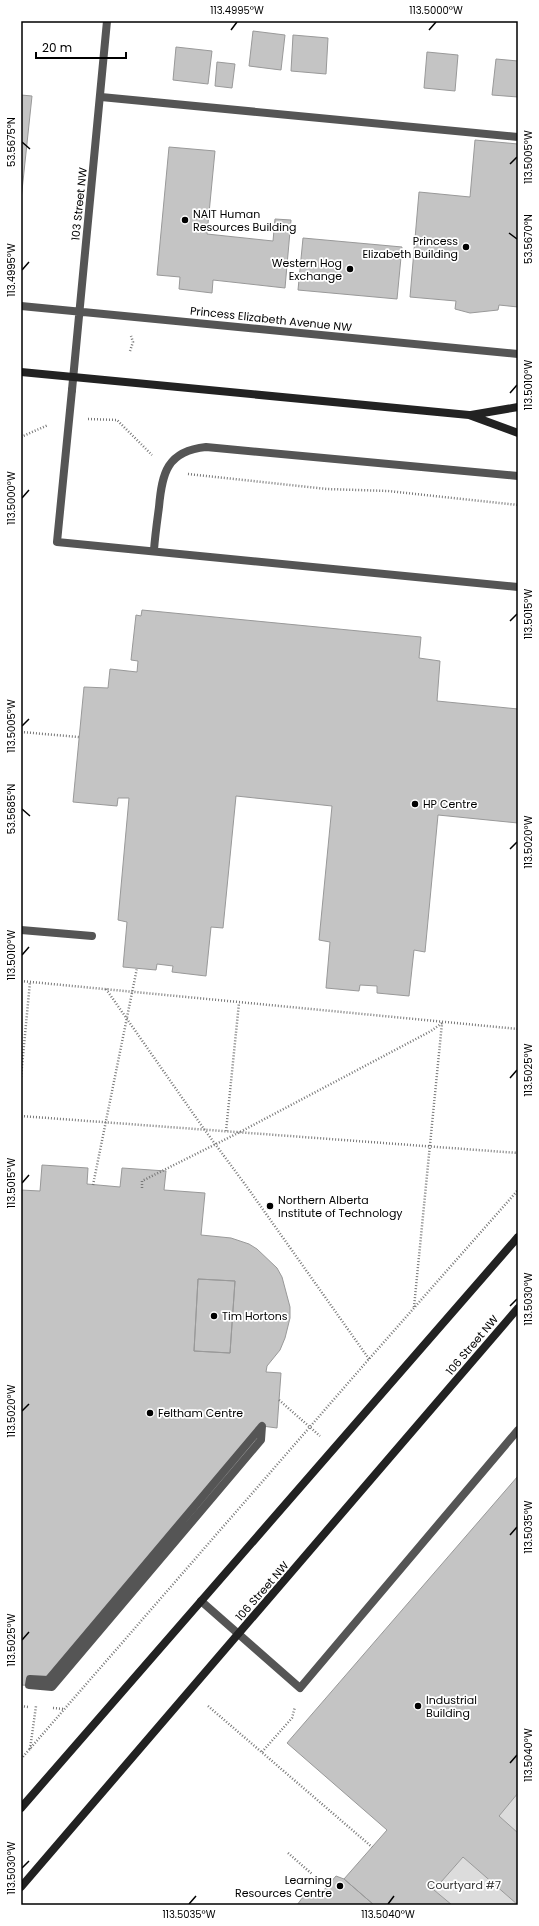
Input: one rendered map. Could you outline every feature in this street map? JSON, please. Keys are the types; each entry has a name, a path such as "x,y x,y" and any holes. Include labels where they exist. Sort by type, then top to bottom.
{"main road":[{"path":"21,372 469,415 518,432"},
{"path":"469,415 518,407"},
{"path":"21,1808 518,1237"},
{"name":"106 Street NW","path":"21,1888 518,1308"}],"street":[{"name":"103 Street NW","path":"107,21 57,542 154,550"},
{"path":"100,97 518,137"},
{"name":"Princess Elizabeth Avenue NW","path":"21,306 518,354"},
{"path":"518,476 206,448 192,449 183,453 167,466 161,482 154,550 518,587"},
{"path":"21,930 92,936"},
{"path":"262,1426 261,1440 52,1687 40,1686 30,1686 30,1678 48,1680 262,1426"},
{"path":"201,1601 300,1688 518,1430"}],"path":[{"path":"130,332 133,342 130,351"},
{"path":"21,437 41,427 69,418 117,420 151,454 167,466 186,474 328,489 388,491 518,505"},
{"path":"21,732 79,737"},
{"path":"93,1185 137,968"},
{"path":"21,981 442,1023 518,1029"},
{"path":"21,1077 30,982"},
{"path":"106,990 369,1359"},
{"path":"226,1131 239,1002"},
{"path":"142,1188 142,1181 240,1132 431,1031 442,1023"},
{"path":"413,1308 442,1023"},
{"path":"21,1116 518,1153"},
{"path":"21,1759 413,1308 518,1190"},
{"path":"279,1400 310,1426"},
{"path":"30,1749 35,1707 40,1686"},
{"path":"262,1752 292,1718 300,1688"},
{"path":"208,1706 372,1847"},
{"path":"288,1853 312,1874"}],"green space":[{"path":"518,1793 518,1833 499,1816"},
{"name":"Courtyard #7","path":"463,1857 518,1905 452,1905 434,1890"}],"building":[{"path":"253,31 285,35 281,70 249,66"},
{"path":"293,35 328,38 326,74 291,71"},
{"path":"176,47 212,51 208,84 173,80"},
{"path":"427,52 458,55 455,91 424,88"},
{"path":"496,59 518,61 518,97 492,95"},
{"path":"217,62 235,64 232,88 215,86"},
{"path":"21,95 32,96 21,200"},
{"name":"Princess Elizabeth Building","path":"475,140 518,144 518,307 499,305 498,310 470,313 455,309 456,301 410,297 419,192 470,197"},
{"name":"NAIT Human Resources Building","path":"169,147 215,151 207,234 273,241 275,219 291,220 285,288 213,280 212,293 179,289 180,277 157,275"},
{"name":"Western Hog Exchange","path":"303,238 402,247 397,299 298,290"},
{"name":"HP Centre","path":"142,610 421,637 419,658 440,661 437,701 518,709 518,823 438,815 425,952 414,950 409,996 377,993 377,986 360,985 359,991 326,988 330,942 319,940 332,806 236,796 223,928 211,927 206,976 172,972 173,966 157,964 156,970 123,967 127,922 118,920 129,798 118,798 117,806 73,802 84,687 108,688 110,669 137,672 138,661 131,660 136,615 141,616"},
{"name":"Feltham Centre","path":"42,1165 88,1168 87,1184 120,1187 122,1168 166,1171 164,1190 205,1193 201,1235 231,1238 249,1244 257,1249 277,1268 282,1277 290,1307 290,1318 280,1350 267,1366 266,1372 281,1373 277,1428 262,1426 261,1440 40,1686 21,1685 21,1190 40,1191"},
{"name":"Tim Hortons","path":"198,1279 235,1281 230,1353 194,1351"},
{"name":"Tim Hortons","path":"198,1279 235,1281 230,1353 194,1351"},
{"name":"Industrial Building","path":"518,1476 518,1793 499,1816 518,1833 518,1905 463,1857 434,1890 452,1905 374,1905 344,1879 387,1830 287,1743"},
{"name":"Learning Resources Centre","path":"336,1876 344,1879 374,1905 297,1905 303,1897 314,1894 317,1898"}],"place":[{"name":"NAIT Human Resources Building","path":"185,220"},
{"name":"Princess Elizabeth Building","path":"466,247"},
{"name":"Western Hog Exchange","path":"350,269"},
{"name":"HP Centre","path":"415,804"},
{"name":"Northern Alberta Institute of Technology","path":"270,1206"},
{"name":"Tim Hortons","path":"214,1316"},
{"name":"Feltham Centre","path":"150,1413"},
{"name":"Industrial Building","path":"418,1706"},
{"name":"Learning Resources Centre","path":"340,1886"}]}
